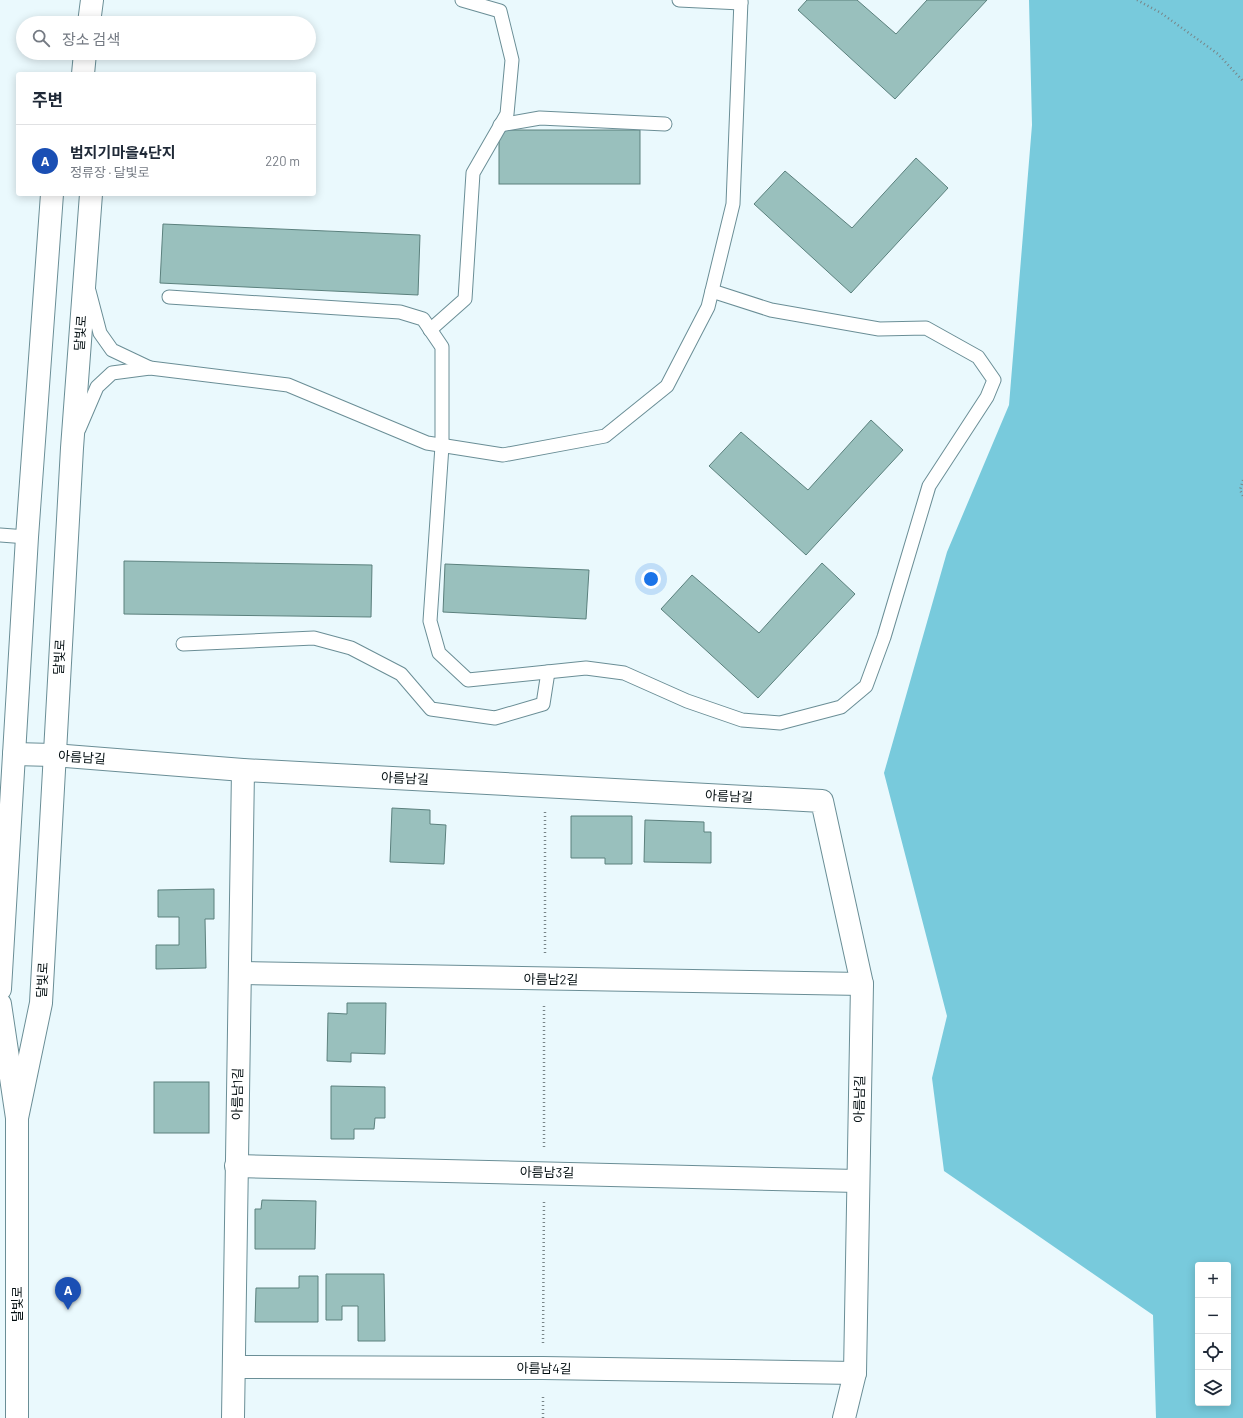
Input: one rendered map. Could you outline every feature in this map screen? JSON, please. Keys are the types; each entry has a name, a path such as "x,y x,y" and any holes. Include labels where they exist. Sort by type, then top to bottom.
{"street":[{"path":"90,16 92,0"},
{"path":"83,72 85,60"},
{"path":"0,989 26,537 52,196"},
{"name":"달빛로","path":"17,1118 41,1003 53,755 72,448 91,196"},
{"name":"아름남길","path":"14,754 53,755 243,770 822,801 862,984 857,1181 855,1373 844,1418"},
{"name":"아름남1길","path":"233,1418 243,770"},
{"name":"아름남2길","path":"240,973 862,984"},
{"name":"달빛로","path":"0,1004 17,1118 17,1418"},
{"name":"아름남3길","path":"236,1166 544,1172 857,1181"},
{"name":"아름남4길","path":"234,1367 543,1368 855,1373"}],"lane":[{"path":"430,330 465,298 473,173 506,114 512,60 500,11 462,0"},
{"path":"72,448 97,386 112,373 150,368 288,385 427,443 442,446 503,455 606,436 667,386 708,307 733,204 741,2 679,0"},
{"path":"500,125 540,118 665,124"},
{"path":"84,272 100,333 112,350 150,368"},
{"path":"169,297 400,312 423,319 442,347 442,446 430,621 439,653 468,680 586,668 624,674 687,701 742,720 780,722 841,707 866,686 884,637 929,486 986,397 994,380 978,357 926,328 879,329 771,310 712,291"},
{"path":"0,535 26,537"},
{"path":"182,644 314,638 350,648 401,674 431,709 494,718 543,704 548,672"}],"path":[{"path":"1138,0 1161,13 1218,54 1243,81"},
{"path":"1243,480 1240,490 1243,496"},
{"path":"543,1418 545,786"}],"shaded area":[{"path":"1029,0 1243,0 1243,1418 1156,1418 1153,1315 944,1171 932,1078 947,1016 884,773 947,552 1009,405 1032,125"}],"building":[{"path":"807,0 857,0 896,34 927,0 987,0 895,99 798,10"},
{"path":"499,130 640,130 640,184 499,184"},
{"path":"916,158 948,188 851,293 754,204 785,171 852,228"},
{"path":"163,224 420,235 418,295 160,283"},
{"path":"871,420 903,450 806,555 709,466 741,432 808,490"},
{"path":"124,561 372,565 371,617 124,614"},
{"path":"822,563 855,594 758,698 661,609 692,575 759,633"},
{"path":"445,564 589,570 586,619 443,612"},
{"path":"392,808 430,810 430,824 446,825 444,864 390,862"},
{"path":"571,816 632,816 632,864 605,864 605,858 571,858"},
{"path":"645,820 704,822 704,832 711,832 711,863 644,862"},
{"path":"214,889 214,919 205,919 206,968 156,969 156,945 179,945 179,917 158,917 158,890"},
{"path":"347,1003 386,1003 385,1054 351,1053 351,1062 327,1061 328,1013 347,1014"},
{"path":"154,1082 209,1082 209,1133 154,1133"},
{"path":"331,1086 385,1087 385,1118 375,1118 374,1129 354,1129 354,1139 331,1139"},
{"path":"262,1200 316,1201 315,1249 255,1249 255,1209 261,1209"},
{"path":"326,1274 384,1274 385,1341 358,1341 358,1306 342,1306 342,1320 326,1320"},
{"path":"299,1276 318,1276 318,1322 255,1322 256,1288 299,1288"}],"place":[{"name":"범지기마을4단지","path":"68,1310"}]}
